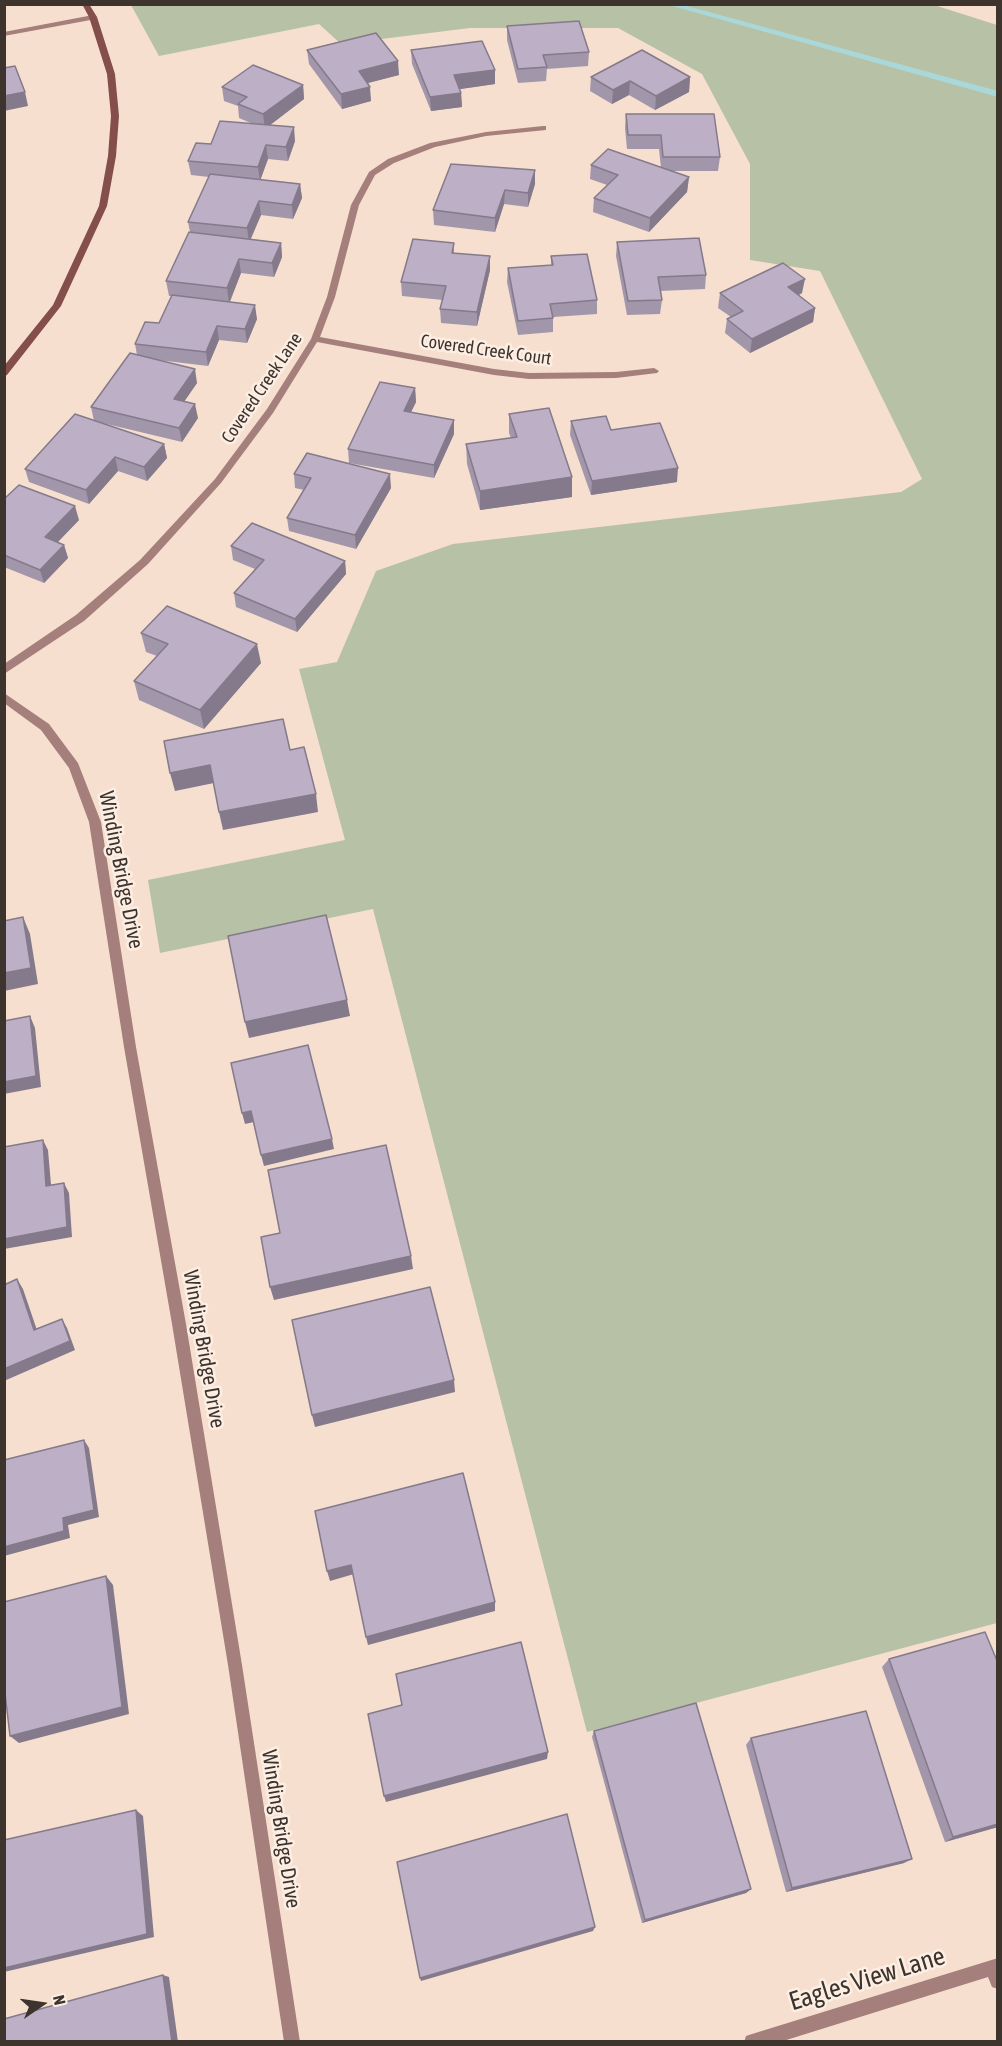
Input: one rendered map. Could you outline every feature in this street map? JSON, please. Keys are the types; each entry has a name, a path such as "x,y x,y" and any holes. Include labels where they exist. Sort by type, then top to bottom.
{"street":[{"path":"4,373 57,306 103,206 112,156 115,116 111,74 93,17 85,4"},
{"path":"4,34 93,17"},
{"name":"Covered Creek Lane","path":"4,669 80,618 144,562 218,481 270,411 315,339 331,297 355,206 372,174 391,161 433,145 486,134 543,128"},
{"name":"Covered Creek Court","path":"315,339 494,372 529,376 616,375 654,371"},
{"name":"Winding Bridge Drive","path":"4,697 45,727 74,766 95,822 130,1047 179,1324 235,1665 292,2042"},
{"name":"Eagles View Lane","path":"752,2042 996,1971"}],"green space":[{"path":"931,4 997,25 997,1623 587,1732 373,909 160,953 148,880 345,840 299,669 337,662 376,571 453,544 901,492 922,479 820,271 750,260 750,164 702,74 618,28 470,28 341,44 319,24 159,56 131,5"}],"building":[{"path":"579,21 589,52 543,55 547,67 518,69 507,26"},
{"path":"376,33 398,61 359,71 370,87 341,94 307,50"},
{"path":"482,41 495,70 454,75 461,93 430,97 411,50"},
{"path":"642,50 690,77 656,96 630,81 613,90 591,77"},
{"path":"253,65 303,85 263,114 238,104 247,97 222,87"},
{"path":"15,66 25,92 4,96 4,68"},
{"path":"626,114 714,114 720,157 663,157 661,135 628,135"},
{"path":"220,121 294,127 286,147 266,145 258,167 188,161 196,143 211,144"},
{"path":"608,149 689,177 650,218 594,198 618,175 591,165"},
{"path":"451,164 535,170 528,193 505,190 495,218 433,210"},
{"path":"210,174 300,184 292,205 259,201 247,228 188,222"},
{"path":"189,232 281,243 272,263 239,259 227,288 166,281"},
{"path":"699,238 706,275 658,277 662,300 628,301 617,242"},
{"path":"413,239 454,243 452,253 490,256 477,312 440,309 446,286 401,282"},
{"path":"587,254 597,300 550,304 553,318 518,321 508,268 553,265 551,256"},
{"path":"783,263 805,279 788,287 815,308 752,339 727,319 743,311 720,293"},
{"path":"172,295 255,305 245,329 217,326 206,352 135,344 145,322 159,323"},
{"path":"130,353 195,369 174,399 195,404 179,428 91,407"},
{"path":"380,382 415,388 404,411 454,420 434,465 348,449"},
{"path":"549,408 572,477 480,491 466,444 517,437 509,414"},
{"path":"75,414 164,444 144,467 115,457 86,490 25,469"},
{"path":"606,416 611,430 660,423 678,468 592,481 571,421"},
{"path":"307,453 390,474 355,535 287,518 311,478 294,474"},
{"path":"19,485 75,506 45,537 64,545 40,570 4,555 4,499"},
{"path":"252,523 345,561 295,619 234,593 264,560 231,546"},
{"path":"167,606 257,644 200,710 134,681 168,644 141,633"},
{"path":"283,719 290,750 304,747 316,794 219,812 210,765 170,773 164,741"},
{"path":"326,915 347,1000 245,1022 228,936"},
{"path":"23,917 31,968 4,973 4,921"},
{"path":"30,1016 36,1076 4,1082 4,1021"},
{"path":"308,1045 332,1139 261,1155 251,1111 242,1113 231,1063"},
{"path":"43,1140 46,1186 64,1183 67,1227 4,1239 4,1147"},
{"path":"386,1145 411,1256 270,1287 261,1237 280,1233 268,1170"},
{"path":"17,1279 34,1330 62,1319 70,1341 4,1369 4,1285"},
{"path":"430,1287 454,1380 312,1415 292,1320"},
{"path":"84,1440 94,1510 63,1518 64,1531 4,1547 4,1460"},
{"path":"463,1473 495,1602 366,1637 351,1565 327,1571 315,1511"},
{"path":"106,1576 122,1707 10,1736 4,1685 4,1602"},
{"path":"985,1632 998,1663 998,1824 953,1837 889,1659"},
{"path":"521,1642 548,1752 384,1796 368,1714 402,1705 396,1674"},
{"path":"696,1703 751,1889 645,1920 594,1731"},
{"path":"866,1711 912,1859 792,1888 751,1738"},
{"path":"136,1810 147,1934 4,1968 4,1840"},
{"path":"567,1814 595,1927 420,1978 397,1862"},
{"path":"163,1975 172,2042 4,2042 4,2019"}],"waterway":[{"path":"669,4 998,94"}]}
